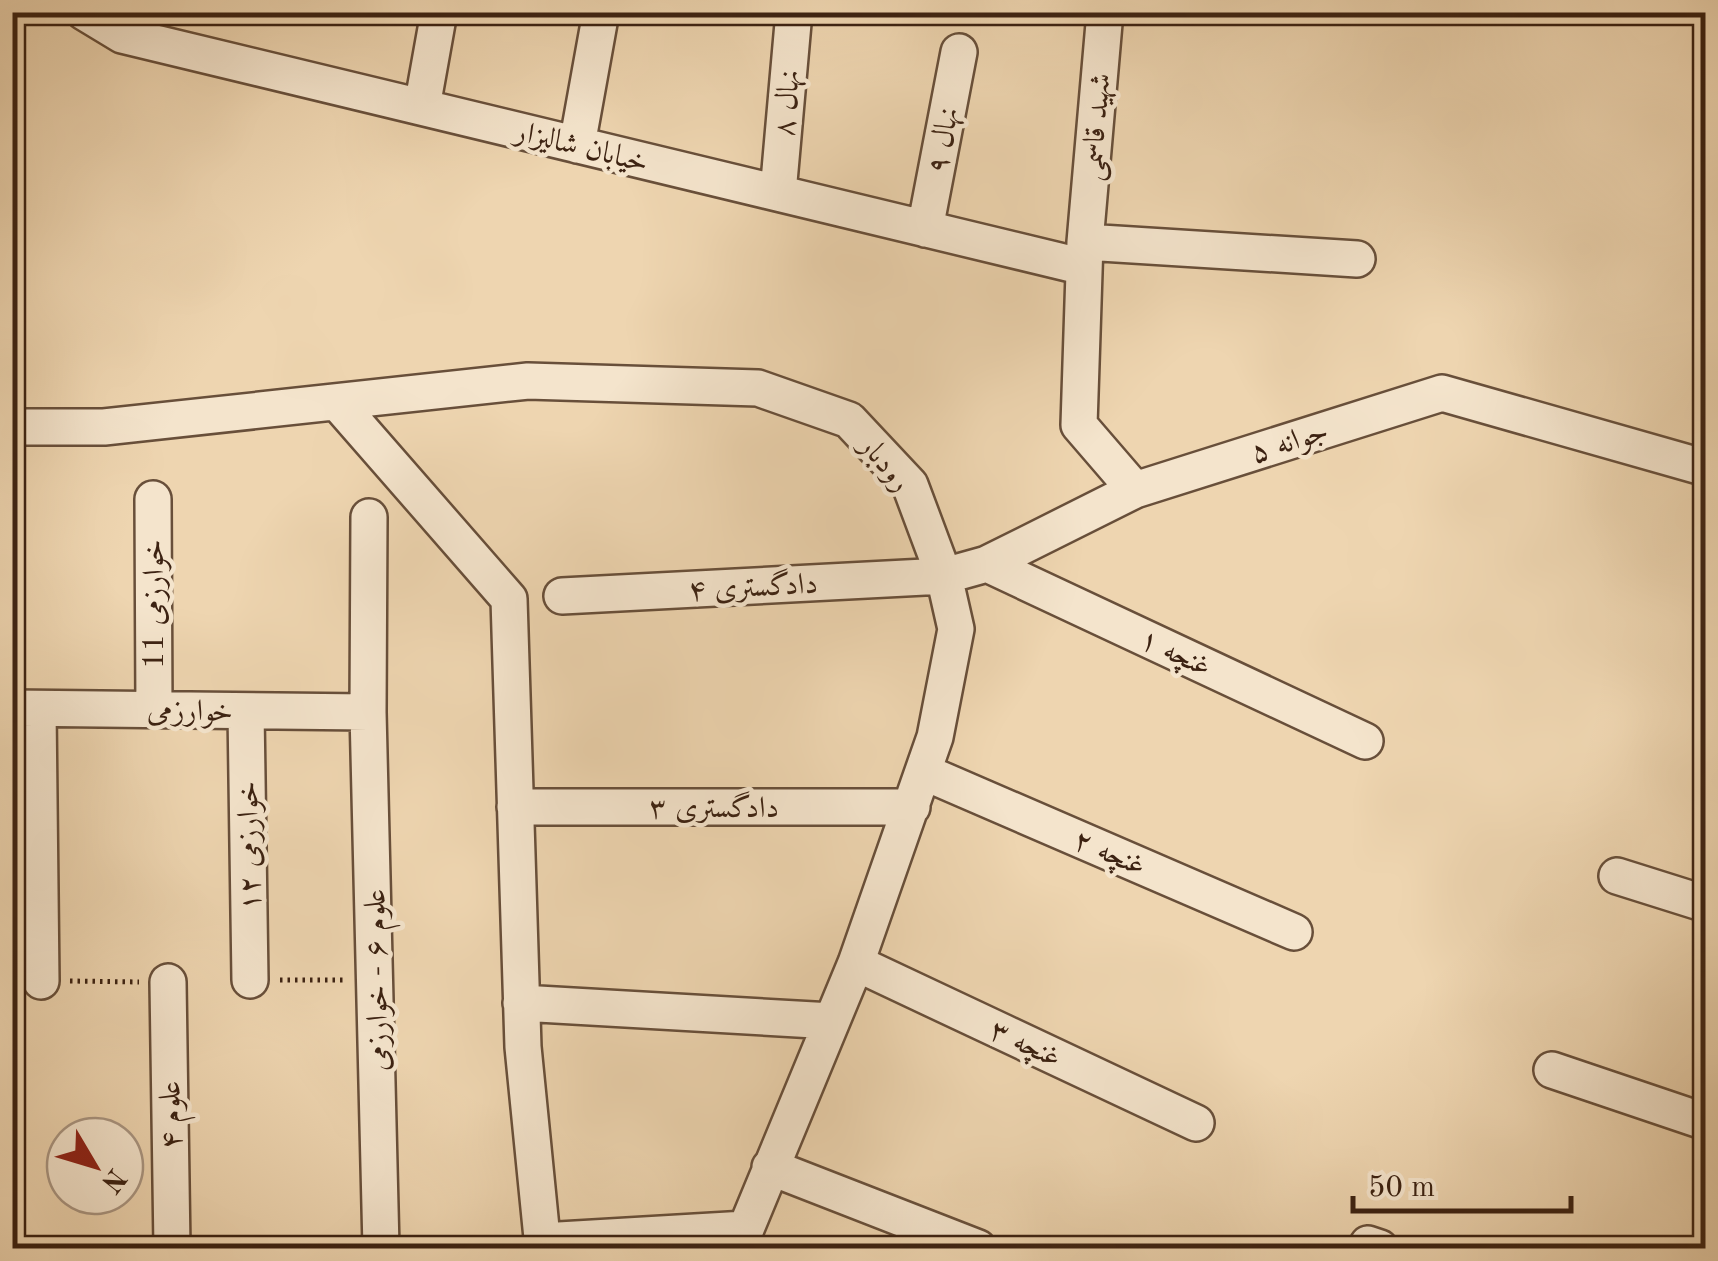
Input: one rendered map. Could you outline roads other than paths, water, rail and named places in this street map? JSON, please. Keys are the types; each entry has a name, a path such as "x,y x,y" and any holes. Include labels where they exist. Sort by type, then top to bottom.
{"street":[{"name":"خیابان شالیزار","path":"84,12 422,107 925,229 1085,255 1357,259"},
{"path":"422,107 438,12"},
{"path":"577,145 601,12"},
{"name":"نهال ۸","path":"778,193 794,12"},
{"name":"شهید قاسمی","path":"1085,255 1105,12"},
{"name":"نهال ۹","path":"925,229 959,52"},
{"path":"1085,255 1079,425 1135,490"},
{"name":"رودبار","path":"12,427 104,428 528,380 758,388 849,420 910,485 944,576 956,630 926,773 856,963 742,1238"},
{"name":"جوانه ۵","path":"944,576 987,564 1135,490 1442,392 1706,468"},
{"path":"337,402 510,599 521,1003 542,1245 742,1238"},
{"name":"خوارزمی 11","path":"153,498 154,710"},
{"name":"علوم ۶ - خوارزمی","path":"369,517 368,712 381,1248"},
{"name":"غنچه ۱","path":"987,564 1365,741"},
{"name":"دادگستری ۴","path":"562,596 944,576"},
{"path":"25,709 40,981"},
{"name":"خوارزمی","path":"25,709 368,712"},
{"name":"خوارزمی ۱۲","path":"246,711 250,980"},
{"name":"غنچه ۲","path":"926,773 1294,932"},
{"name":"دادگستری ۳","path":"516,807 912,807"},
{"path":"1618,876 1706,904"},
{"name":"غنچه ۳","path":"856,963 1196,1122"},
{"name":"علوم ۴","path":"168,982 172,1248"},
{"path":"521,1003 832,1021"},
{"path":"1552,1070 1706,1122"},
{"path":"770,1167 978,1248"}]}
